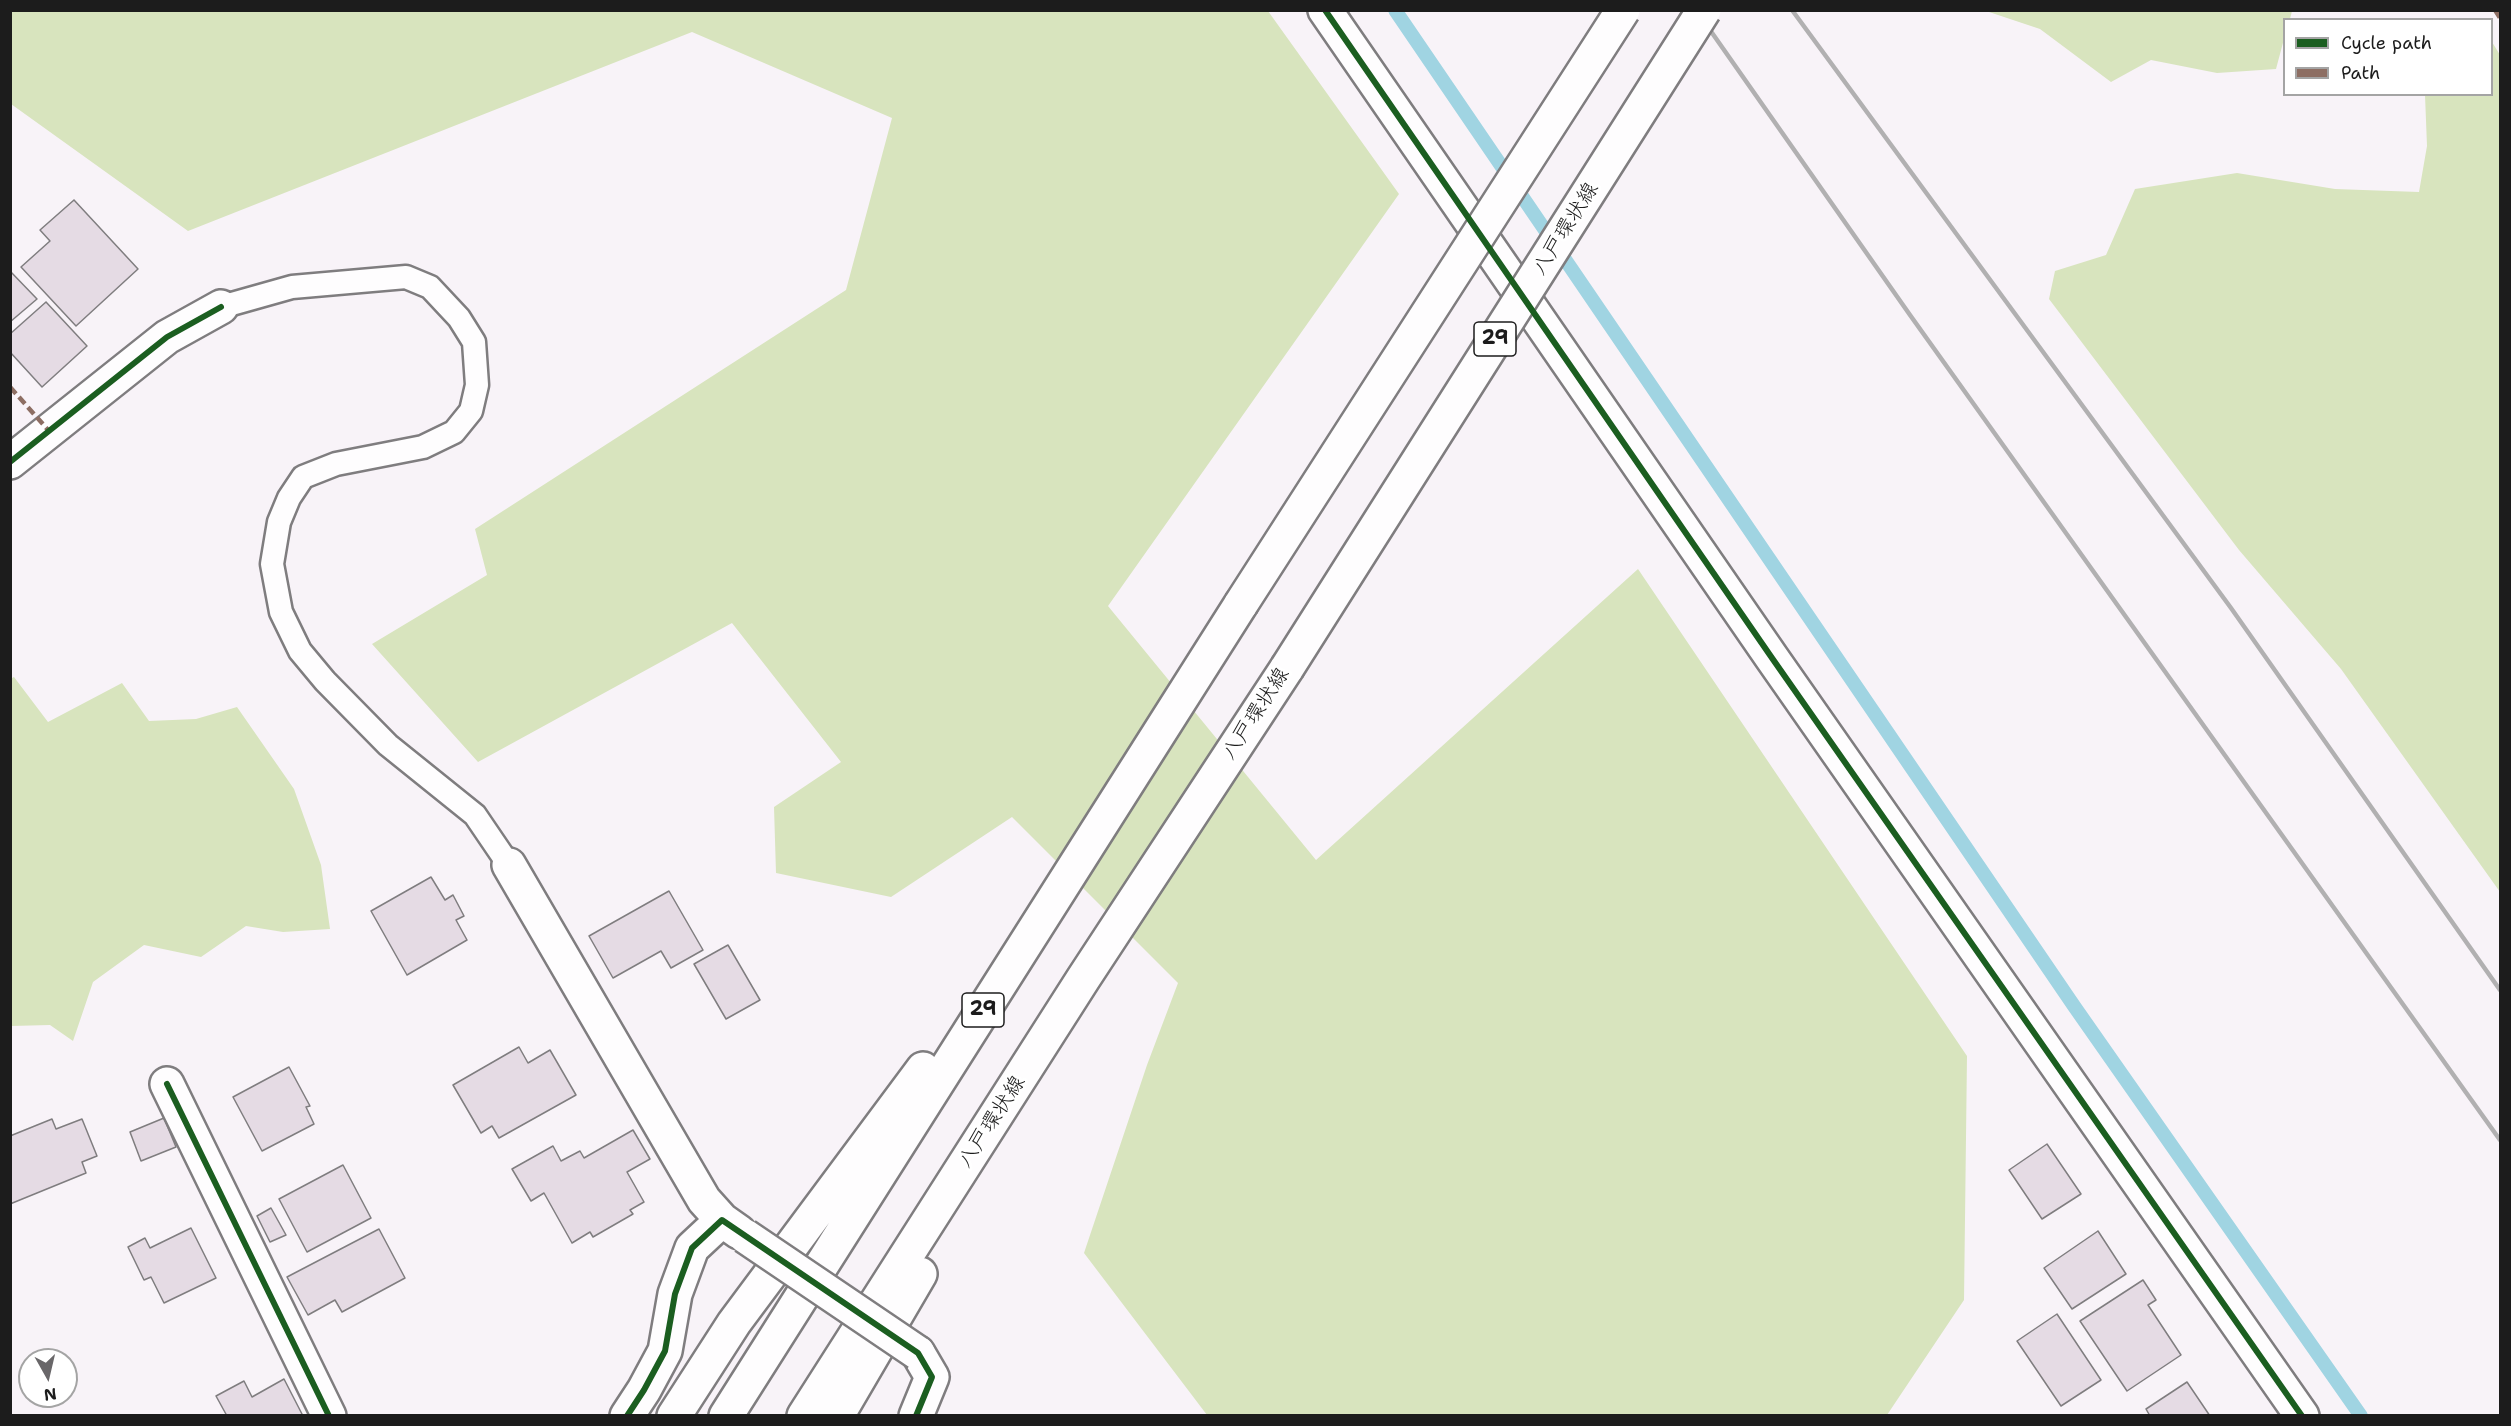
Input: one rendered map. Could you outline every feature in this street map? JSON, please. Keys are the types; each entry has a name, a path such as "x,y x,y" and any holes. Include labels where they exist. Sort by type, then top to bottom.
{"main road":[{"path":"1325,10 1772,658 2302,1416"},
{"name":"29","path":"726,1416 1241,604 1623,10"},
{"name":"八戸環状線","path":"804,1416 1083,979 1287,668 1704,10"},
{"path":"10,462 167,336 221,307"},
{"name":"29","path":"674,1416 734,1323 1079,859"},
{"path":"509,865 704,1200 733,1228 918,1353 932,1377 916,1416"},
{"name":"29","path":"837,1416 1037,1071 1083,979"},
{"path":"167,1084 329,1416"},
{"path":"627,1416 665,1351 675,1294 692,1248 733,1228"}],"lane":[{"path":"221,307 292,287 406,277 430,288 459,318 474,342 477,385 471,411 454,432 423,447 336,464 303,477 289,498 279,522 272,564 281,612 300,651 325,681 388,745 475,815 509,865"}],"green space":[{"path":"2292,10 2290,18 2283,18 2283,43 2276,69 2217,73 2151,60 2111,82 2040,29 1986,11"},
{"path":"11,11 1268,11 1399,194 1108,606 1316,860 1638,569 1967,1056 1964,1300 1887,1415 1207,1415 1084,1253 1147,1065 1178,983 1012,817 891,897 776,873 774,807 841,762 732,623 478,762 372,644 487,575 475,529 846,290 892,118 692,32 188,231 11,104"},
{"path":"2493,44 2500,55 2500,892 2341,669 2239,550 2049,299 2055,271 2106,255 2135,189 2237,173 2335,189 2419,192 2427,146 2425,96 2493,96"},
{"path":"14,677 48,722 122,683 149,721 196,719 237,707 294,789 321,865 330,929 283,932 246,926 201,957 144,945 93,982 73,1041 50,1025 11,1026 10,679"}],"building":[{"path":"74,200 138,269 76,326 21,267 50,241 40,230"},
{"path":"10,271 37,299 10,322"},
{"path":"46,302 87,346 42,387 10,352 10,334"},
{"path":"431,877 445,900 453,895 464,916 456,920 467,940 407,975 371,911"},
{"path":"669,891 703,950 671,968 661,951 613,978 589,936"},
{"path":"728,945 760,1000 726,1019 694,964"},
{"path":"519,1047 528,1063 550,1050 576,1095 499,1138 492,1126 481,1133 453,1085"},
{"path":"289,1067 310,1106 306,1107 314,1124 262,1151 233,1097"},
{"path":"164,1118 176,1147 141,1161 130,1132"},
{"path":"52,1119 56,1129 82,1119 97,1156 82,1162 86,1173 10,1204 10,1136"},
{"path":"633,1130 650,1159 627,1172 644,1202 630,1210 633,1214 593,1237 590,1232 572,1243 544,1193 531,1201 512,1169 553,1146 561,1161 580,1151 584,1158"},
{"path":"2047,1144 2081,1194 2042,1219 2009,1170"},
{"path":"343,1165 371,1218 307,1252 279,1199"},
{"path":"271,1208 286,1235 270,1242 257,1216"},
{"path":"191,1228 216,1278 164,1303 151,1277 144,1280 128,1247 145,1238 150,1248"},
{"path":"379,1229 405,1278 342,1312 335,1300 308,1315 287,1277"},
{"path":"2098,1231 2126,1274 2072,1309 2044,1268"},
{"path":"2143,1280 2156,1300 2148,1305 2181,1355 2127,1391 2080,1321"},
{"path":"2057,1314 2101,1380 2061,1406 2017,1341"},
{"path":"284,1379 303,1416 227,1416 216,1396 244,1381 252,1397"},
{"path":"2187,1382 2210,1416 2150,1416 2146,1409"}],"waterway":[{"path":"1395,10 2074,1006 2361,1416"}],"railway":[{"path":"1696,10 1910,315 2500,1140"},
{"path":"1792,10 2231,608 2500,990"}],"marked path":[{"path":"2495,10 2500,18"},
{"path":"10,387 49,431"}],"cycle path":[{"path":"1325,10 1772,658 2302,1416"},
{"path":"10,462 167,337 221,307"},
{"path":"167,1084 329,1416"},
{"path":"627,1416 665,1351 675,1294 692,1248 722,1220 918,1353 932,1377 916,1416"}]}
